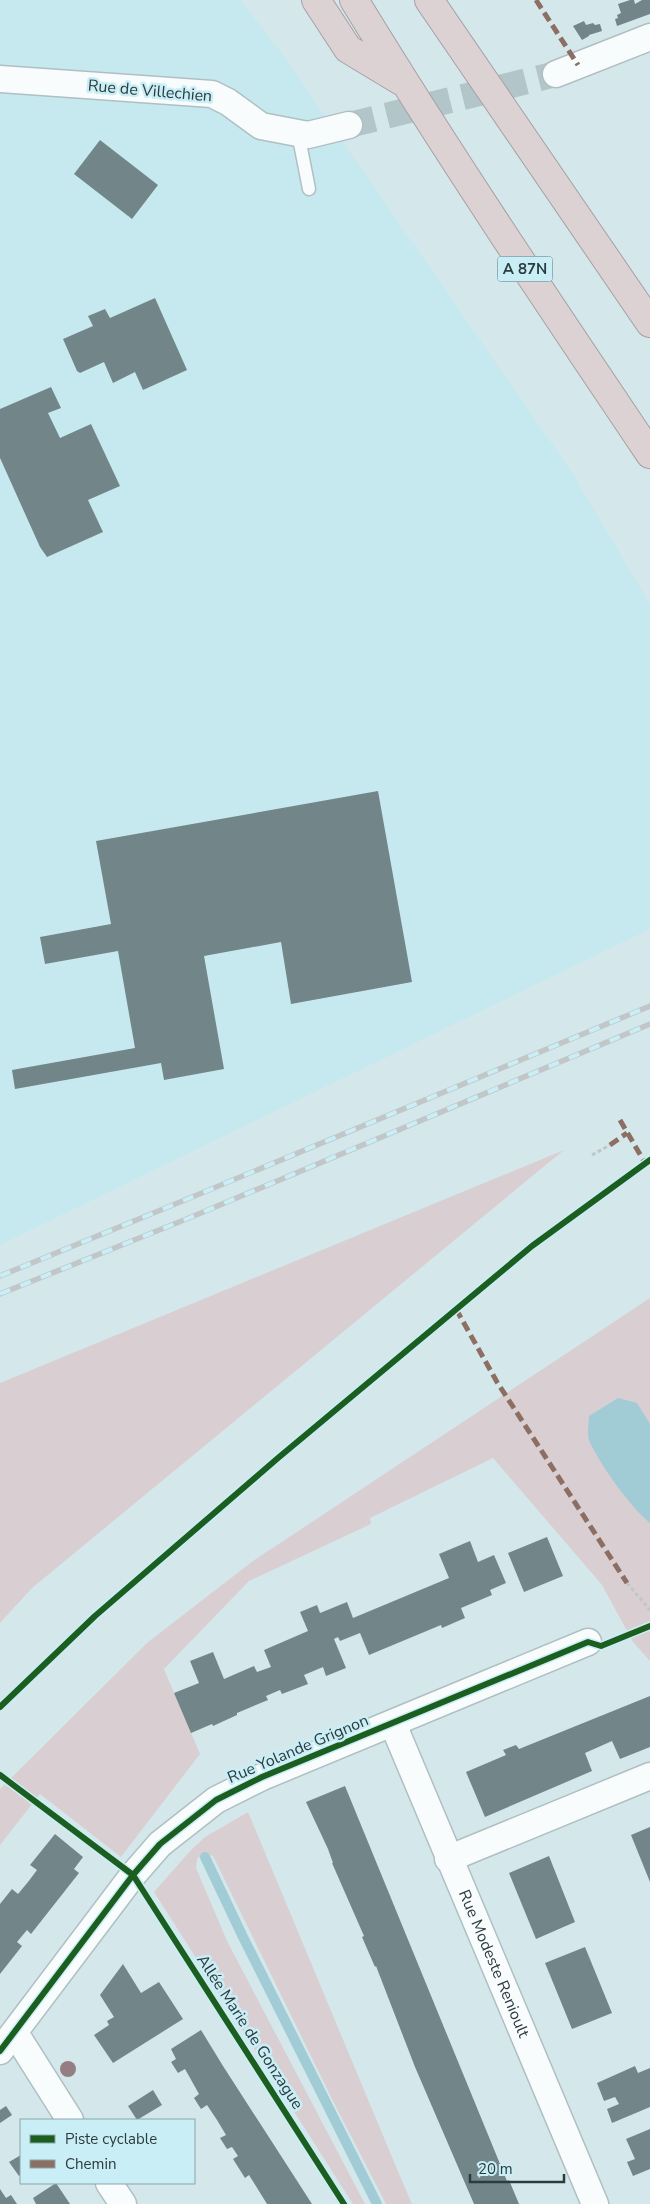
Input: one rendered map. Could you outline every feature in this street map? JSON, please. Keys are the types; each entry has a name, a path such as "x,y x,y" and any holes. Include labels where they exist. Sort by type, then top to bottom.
{"highway":[{"path":"316,0 348,49 404,83"},
{"name":"A 87N","path":"354,0 404,83 521,264 650,454"},
{"path":"429,0 650,323"}],"street":[{"path":"556,74 650,37"},
{"name":"Rue de Villechien","path":"0,79 212,94 228,102 261,126 308,135 349,125"},
{"name":"Rue Yolande Grignon","path":"7,2042 133,1875 160,1844 216,1800 262,1777 588,1642"},
{"name":"Rue Modeste Renioult","path":"393,1724 448,1859 595,2204"},
{"path":"448,1859 650,1776"},
{"path":"7,2042 69,2119"},
{"path":"110,2184 123,2204"}],"lane":[{"path":"298,133 309,189"}],"path":[{"path":"592,1155 610,1144"},
{"path":"627,1583 650,1610"}],"shaded area":[{"path":"0,0 240,0 277,47 573,474 650,604 650,929 0,1245"},
{"path":"564,1150 32,1588 0,1623 0,1383"},
{"path":"650,1298 650,1661 633,1642 602,1585 493,1458 370,1518 371,1524 249,1581 164,1669 200,1754 121,1857 40,1794 0,1845 0,1789 148,1642 253,1561"},
{"path":"618,1398 637,1403 650,1424 650,1523 634,1507 616,1484 589,1440 589,1416"},
{"path":"248,1812 412,2204 386,2204 333,2101 213,1856 206,1854 199,1857 196,1868 227,1941 365,2204 353,2204 154,1892 205,1837"}],"building":[{"path":"634,0 635,4 642,0 650,0 650,14 617,26 615,19 621,13 618,4"},
{"path":"584,21 586,25 600,24 602,31 589,35 582,40 573,26"},
{"path":"100,140 158,185 132,219 74,174"},
{"path":"155,298 187,370 143,390 135,372 113,383 104,362 80,373 77,371 63,339 93,326 88,316 105,309 110,318"},
{"path":"51,387 61,408 48,413 60,438 91,424 120,486 88,500 103,532 47,557 40,547 0,458 0,409"},
{"path":"378,791 412,982 291,1004 281,942 204,956 224,1069 164,1080 161,1063 15,1089 12,1070 135,1048 118,951 45,964 40,937 111,924 96,841"},
{"path":"547,1537 563,1576 524,1592 508,1553"},
{"path":"470,1541 478,1562 494,1555 506,1583 490,1590 492,1595 461,1608 465,1618 442,1628 441,1625 369,1655 360,1633 340,1641 338,1637 334,1639 346,1668 326,1676 323,1667 304,1675 308,1684 282,1694 280,1690 266,1696 268,1700 237,1713 237,1715 191,1733 174,1693 199,1683 190,1661 213,1652 224,1679 254,1666 257,1672 271,1667 264,1650 308,1631 300,1612 317,1605 320,1613 347,1602 353,1618 449,1578 439,1554"},
{"path":"650,1696 650,1747 620,1759 612,1741 585,1753 592,1771 485,1817 466,1772 506,1755 503,1750 516,1745 519,1749"},
{"path":"345,1786 507,2181 509,2180 519,2204 474,2204 415,2067 376,1966 362,1937 364,1936 332,1863 328,1849 306,1802"},
{"path":"650,1827 650,1882 631,1835"},
{"path":"55,1834 83,1857 74,1869 79,1873 31,1934 27,1930 17,1942 22,1946 0,1974 0,1904 12,1889 18,1894 28,1882 37,1870 30,1865"},
{"path":"549,1856 575,1922 536,1939 509,1873"},
{"path":"585,1947 612,2013 572,2029 545,1963"},
{"path":"123,1964 141,1993 159,1982 183,2019 113,2063 94,2035 109,2025 107,2021 114,2017 100,1995"},
{"path":"201,2030 312,2204 267,2204 249,2175 245,2178 233,2159 238,2156 232,2147 227,2149 220,2138 226,2135 207,2105 201,2109 194,2098 199,2094 185,2069 178,2073 171,2062 176,2059 171,2049"},
{"path":"635,2066 638,2073 650,2068 650,2107 612,2123 607,2109 619,2104 615,2097 604,2101 597,2083"},
{"path":"153,2090 162,2105 139,2119 136,2119 128,2106"},
{"path":"6,2106 12,2115 0,2123 0,2110"},
{"path":"650,2129 650,2169 633,2176 627,2162 635,2159 626,2139"},
{"path":"20,2156 19,2176 9,2162"},
{"path":"57,2184 70,2204 36,2204 33,2198"},
{"path":"0,2189 6,2198 11,2195 17,2204 0,2204"}],"waterway":[{"path":"205,1857 377,2204"}],"tunnel":[{"path":"349,125 556,74"}],"railway":[{"path":"0,1276 650,1006"},
{"path":"0,1294 189,1218 650,1024"}],"marked path":[{"path":"536,0 578,65"},
{"path":"620,1120 645,1163"},
{"path":"610,1145 627,1133"},
{"path":"456,1309 497,1382 627,1583"}],"cycle path":[{"path":"0,1707 95,1616 278,1458 532,1246 650,1160"},
{"path":"0,2051 133,1875 160,1844 216,1800 262,1777 588,1642 601,1646 650,1626"},
{"name":"Allée Marie de Gonzague","path":"0,1775 133,1875 344,2204"}]}
